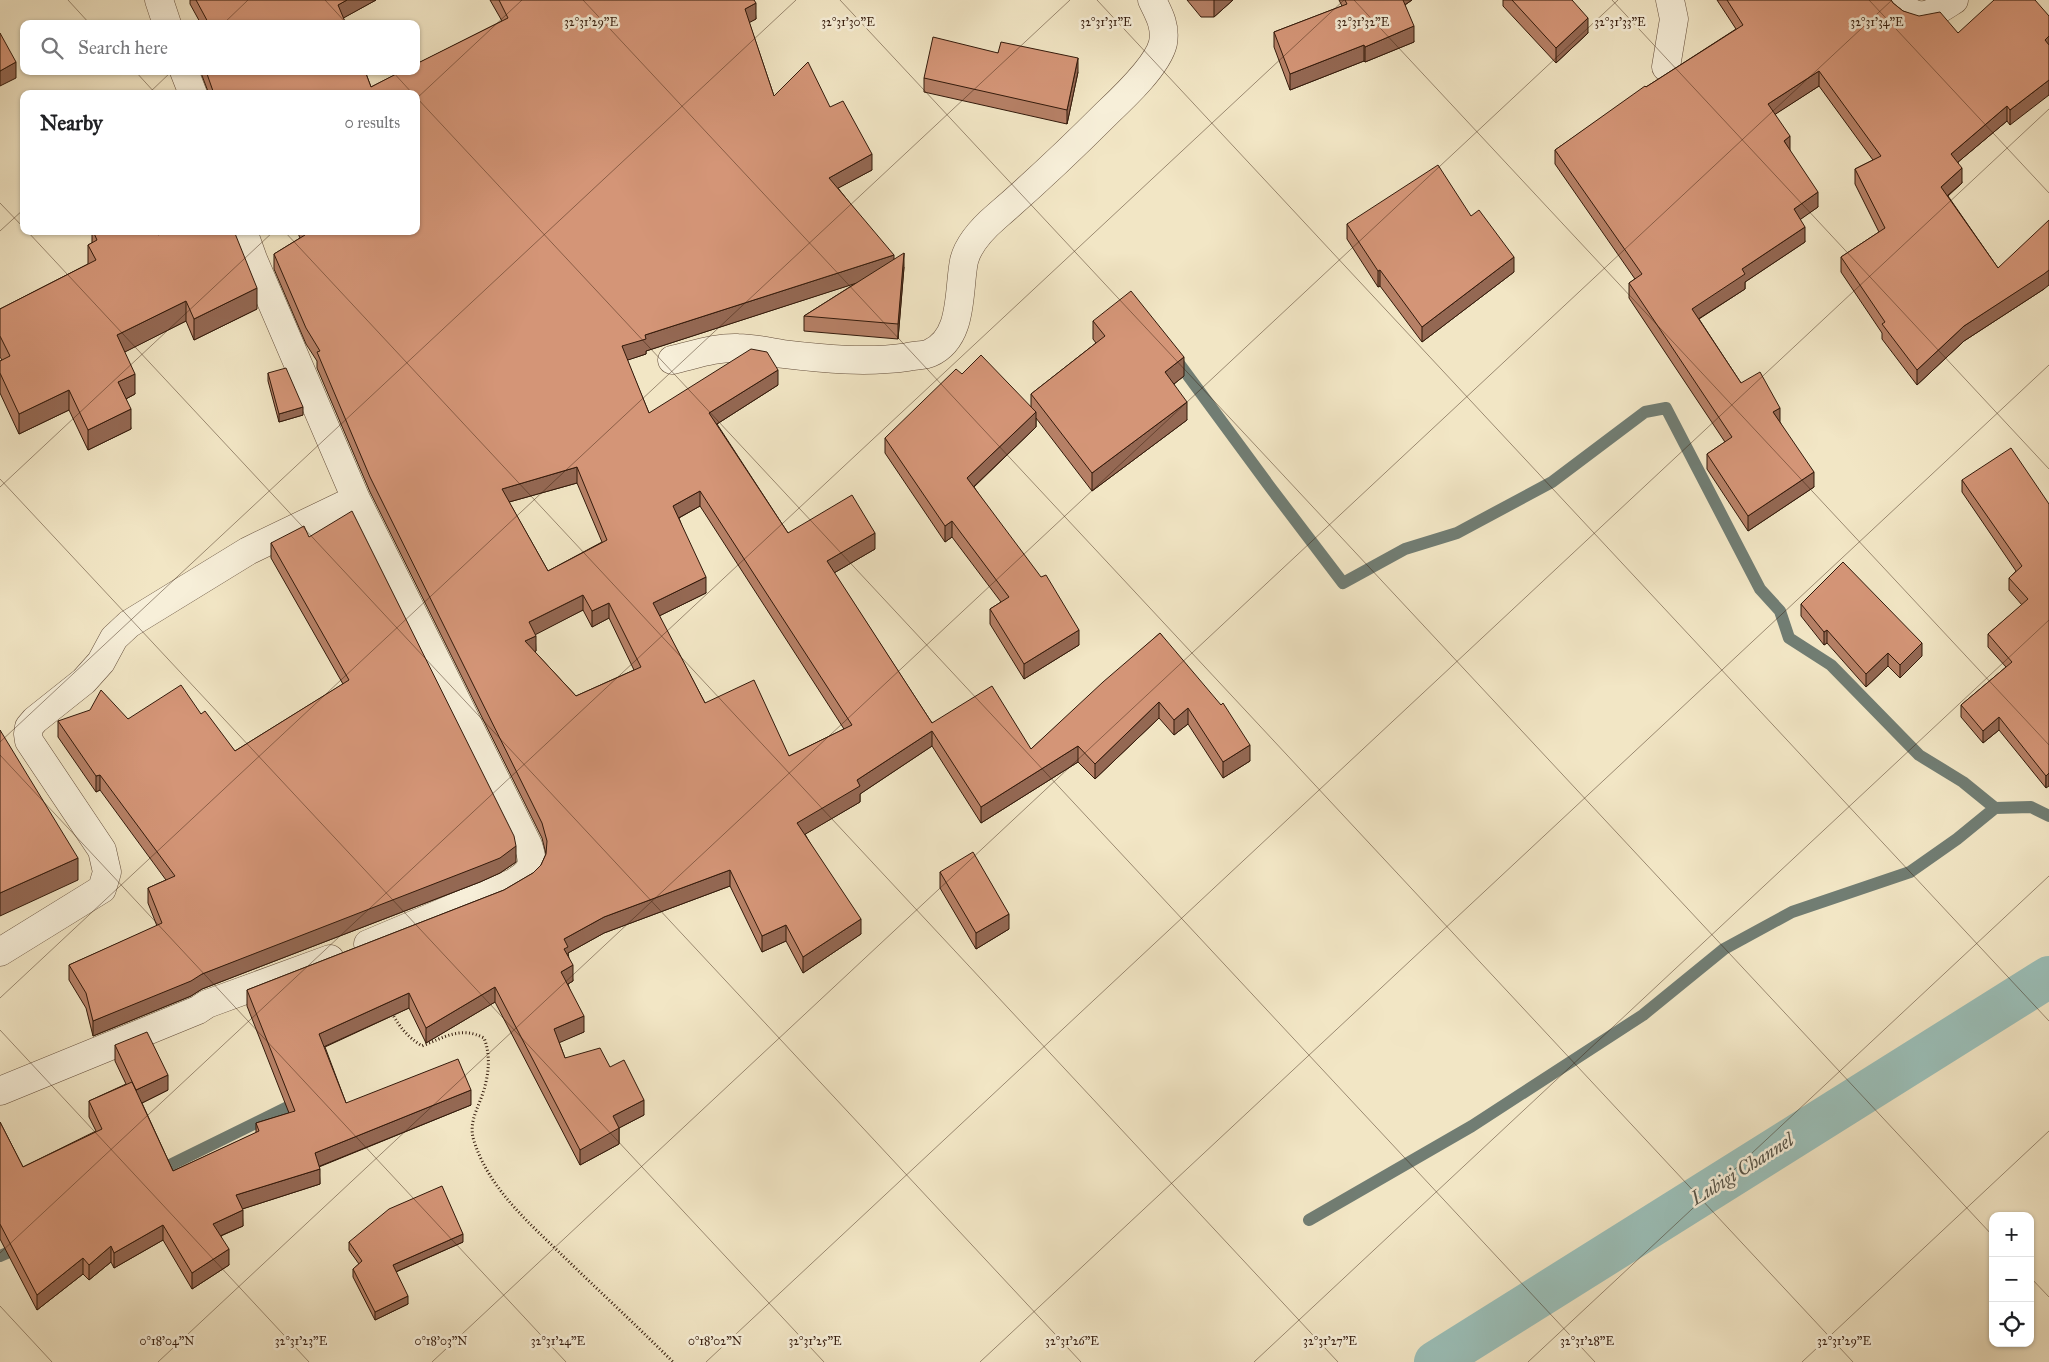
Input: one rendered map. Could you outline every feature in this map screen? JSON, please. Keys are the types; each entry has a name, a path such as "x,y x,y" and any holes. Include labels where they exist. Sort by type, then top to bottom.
{"street":[{"path":"159,0 166,20"},
{"path":"672,360 720,349 739,348 819,358 893,359 930,353 943,343 952,331 957,314 964,260 972,242 986,225 1054,167 1126,94 1158,54 1164,30 1152,0"},
{"path":"1666,67 1674,19 1670,0"},
{"path":"1898,0 1905,9 1922,16 1932,14 1954,0"},
{"path":"185,75 191,90"},
{"path":"0,1091 198,1010 207,1004 358,948 493,892 524,876 532,867 532,858 528,845 356,499 245,235"},
{"path":"0,952 102,889 107,872 102,850 29,741 29,727 47,708 84,681 101,662 114,638 129,624 248,551 356,499"}],"path":[{"path":"389,1008 398,1025 410,1038 422,1046 452,1034 471,1032 484,1038 488,1049 489,1066 481,1100 472,1117 473,1139 485,1166 508,1202 672,1362"}],"building":[{"path":"196,0 347,0 338,5 344,20 207,20"},
{"path":"499,0 754,0 756,3 745,9 774,96 808,62 830,107 843,101 872,154 829,178 894,255 645,335 646,339 622,346 649,413 751,349 767,352 778,370 709,413 788,533 852,495 875,533 827,561 932,723 992,686 1031,749 1103,682 1160,633 1221,705 1223,703 1250,745 1223,762 1188,708 1174,720 1159,702 1095,764 1078,746 981,807 932,731 857,780 860,786 797,823 861,919 803,957 786,925 762,936 730,870 604,917 564,939 568,947 564,949 573,965 561,972 584,1016 554,1029 565,1058 600,1048 610,1067 624,1060 644,1100 613,1116 619,1128 580,1150 495,987 426,1028 409,993 319,1034 346,1103 458,1059 471,1090 315,1153 320,1169 236,1195 243,1210 213,1224 229,1249 192,1273 163,1225 114,1253 111,1246 89,1265 83,1258 37,1295 0,1224 0,1122 23,1167 102,1129 89,1101 132,1082 173,1171 259,1131 256,1123 295,1111 247,990 504,890 533,873 541,865 546,854 547,841 542,823 370,477 317,352 320,351 306,328 274,254 305,235 420,235 420,90 213,90 207,75 366,75 371,87 394,75 420,75 420,62 508,18","holes":["577,467 607,540 548,571 502,489","700,491 852,725 789,756 754,680 705,703 653,603 706,577 673,506","583,595 592,611 609,603 641,667 576,696 525,641 536,636 529,622"]},
{"path":"1345,0 1403,0 1414,26 1365,47 1364,45 1290,74 1274,32 1347,4"},
{"path":"1512,0 1572,0 1588,18 1556,48"},
{"path":"1727,0 1891,0 1903,11 1919,16 1940,12 1958,33 1994,0 2035,0 2049,16 2049,36 2045,40 2049,45 2049,80 2010,110 2007,106 1951,154 1962,168 1941,187 1998,268 2049,220 2049,270 1964,326 1917,370 1882,324 1885,322 1841,257 1885,228 1855,169 1881,156 1819,71 1768,104 1790,136 1784,141 1818,192 1794,209 1805,227 1742,269 1745,274 1692,309 1741,383 1760,372 1780,408 1773,412 1814,472 1748,516 1707,454 1732,437 1629,283 1642,274 1555,150 1645,86 1743,25"},
{"path":"0,33 16,62 0,71"},
{"path":"933,37 998,53 1001,42 1078,58 1067,110 924,78"},
{"path":"1438,165 1471,216 1479,210 1514,257 1422,327 1380,270 1378,271 1347,224"},
{"path":"95,235 236,235 257,288 194,319 186,301 117,335 135,374 118,382 131,409 88,430 69,390 19,414 0,373 0,361 10,356 0,336 0,309 96,260 88,245 97,240"},
{"path":"904,253 898,324 804,316 877,270"},
{"path":"1131,291 1184,357 1165,372 1187,402 1092,473 1031,394 1105,336 1093,321"},
{"path":"981,355 1036,412 967,478 1041,577 1046,575 1079,630 1024,664 990,609 1009,597 952,521 945,526 885,438 956,369 962,374"},
{"path":"286,368 303,407 279,414 268,373"},
{"path":"2011,448 2049,504 2049,773 2046,776 1999,717 1983,731 1961,705 2012,662 1988,634 2028,599 2009,578 2022,566 1962,480"},
{"path":"352,511 514,836 516,846 500,858 202,974 191,981 93,1021 86,993 69,965 162,923 148,888 175,876 100,775 96,776 58,721 90,710 101,690 128,719 181,685 201,714 205,711 235,751 349,680 271,543 304,526 309,537"},
{"path":"1843,562 1922,643 1900,665 1888,653 1866,674 1827,630 1824,632 1801,604"},
{"path":"0,730 78,858 0,893"},
{"path":"973,852 1009,914 976,933 940,872"},
{"path":"147,1032 168,1075 136,1090 115,1045"},
{"path":"442,1186 463,1234 393,1265 408,1296 375,1312 353,1269 362,1261 349,1242 389,1209"}],"waterway":[{"path":"1175,358 1343,583 1405,549 1457,533 1552,482 1645,412 1666,408 1760,589 1780,611 1789,638 1831,665 1919,755 1963,782 1995,808"},
{"path":"1309,1220 1472,1126 1643,1015 1724,949 1792,912 1910,872 1957,839 1995,808 2031,807 2049,816"},
{"name":"Lubigi Channel","path":"1435,1362 2049,977"},
{"path":"156,1172 294,1104"},
{"path":"0,1256 23,1246"}]}
